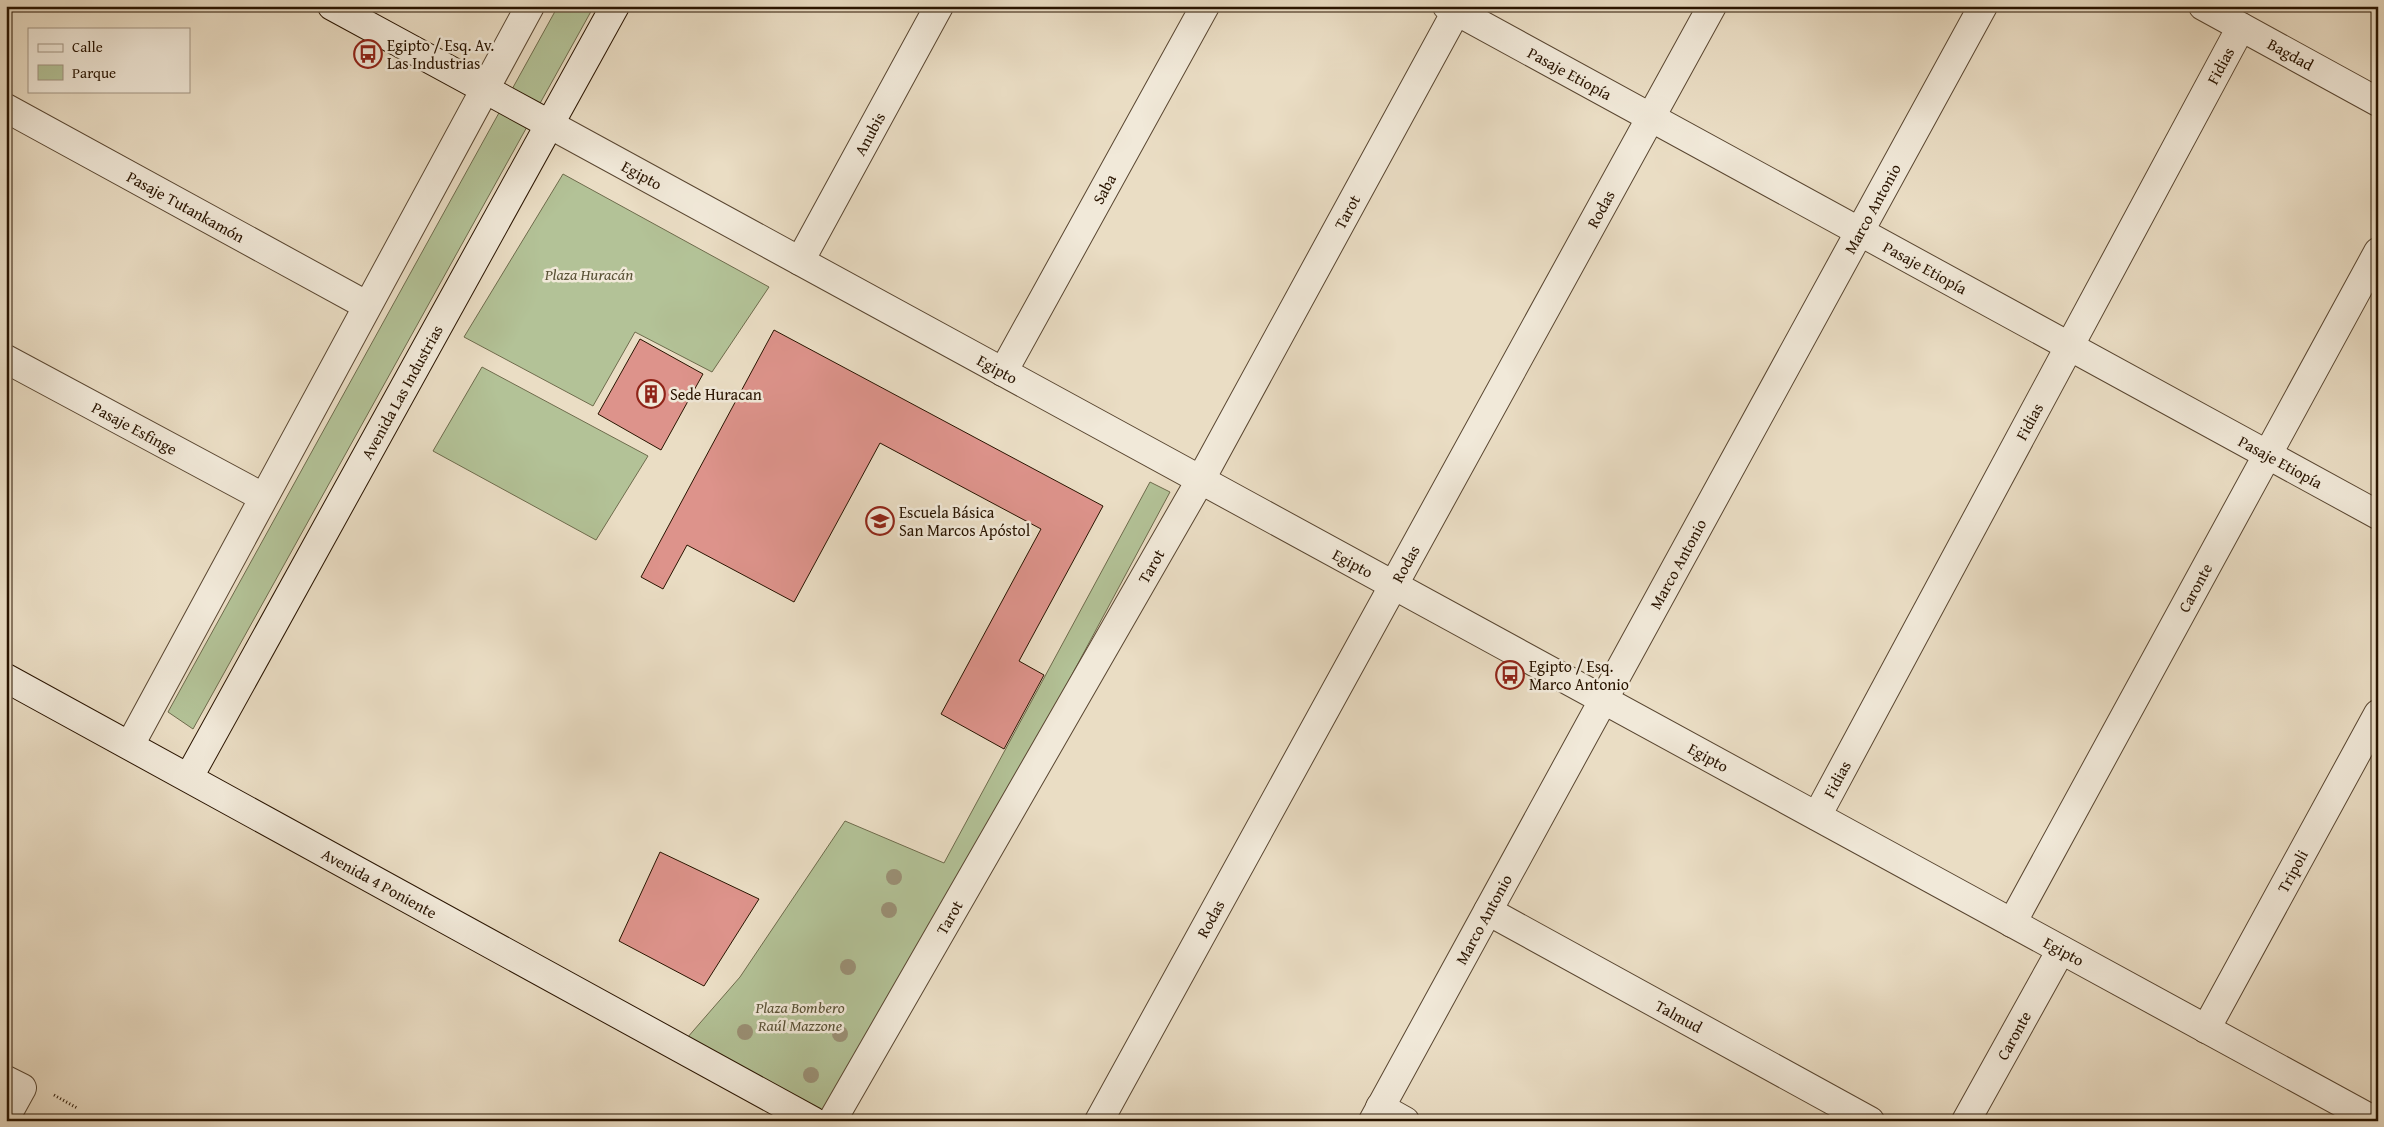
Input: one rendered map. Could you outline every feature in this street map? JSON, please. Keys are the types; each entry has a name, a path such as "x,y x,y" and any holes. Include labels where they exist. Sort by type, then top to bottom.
{"street":[{"name":"Egipto","path":"332,6 2375,1121"},
{"path":"130,745 366,305 530,6"},
{"name":"Avenida Las Industrias","path":"189,777 615,6"},
{"name":"Anubis","path":"800,261 939,6"},
{"name":"Saba","path":"1003,372 1206,6"},
{"name":"Rodas","path":"1098,1121 1712,6"},
{"name":"Marco Antonio","path":"1377,1114 1983,6"},
{"name":"Bagdad","path":"2203,6 2378,102"},
{"name":"Pasaje Etiopía","path":"1454,8 1651,118 2378,515"},
{"name":"Tarot","path":"832,1121 1201,479 1454,8"},
{"name":"Fidias","path":"1817,816 2241,27"},
{"name":"Pasaje Tutankamón","path":"6,108 366,305"},
{"name":"Caronte","path":"2012,923 2378,252"},
{"name":"Pasaje Esfinge","path":"6,359 263,498"},
{"name":"Avenida 4 Poniente","path":"6,678 813,1121"},
{"name":"Tripoli","path":"2206,1029 2378,714"},
{"name":"Talmud","path":"1488,911 1870,1121"},
{"name":"Caronte","path":"1966,1121 2061,950"},
{"path":"6,1080 22,1088 6,1117"},
{"name":"Avenida 4 Poniente","path":"753,1088 790,1121"},
{"path":"1377,1114 1405,1121"}],"green space":[{"path":"558,6 594,6 193,729 168,712"},
{"name":"Plaza Huracán","path":"563,174 769,287 712,372 635,332 593,406 464,337"},
{"path":"482,367 648,456 596,540 433,451"},
{"name":"Plaza Bombero Raúl Mazzone","path":"1150,482 1170,492 980,846 825,1114 687,1038 740,977 845,821 944,863"}],"building":[{"path":"774,330 1103,506 1019,661 1044,675 1004,749 941,714 1041,529 880,443 794,602 687,545 663,589 641,577"},
{"name":"Sede Huracan","path":"640,339 703,374 661,450 598,414"},
{"path":"660,852 759,899 704,986 619,941"}],"place":[{"name":"Egipto / Esq. Av. Las Industrias","path":"368,54"},
{"name":"Sede Huracan","path":"651,394"},
{"name":"Escuela Básica San Marcos Apóstol","path":"880,521"},
{"name":"Egipto / Esq. Marco Antonio","path":"1510,675"}]}
